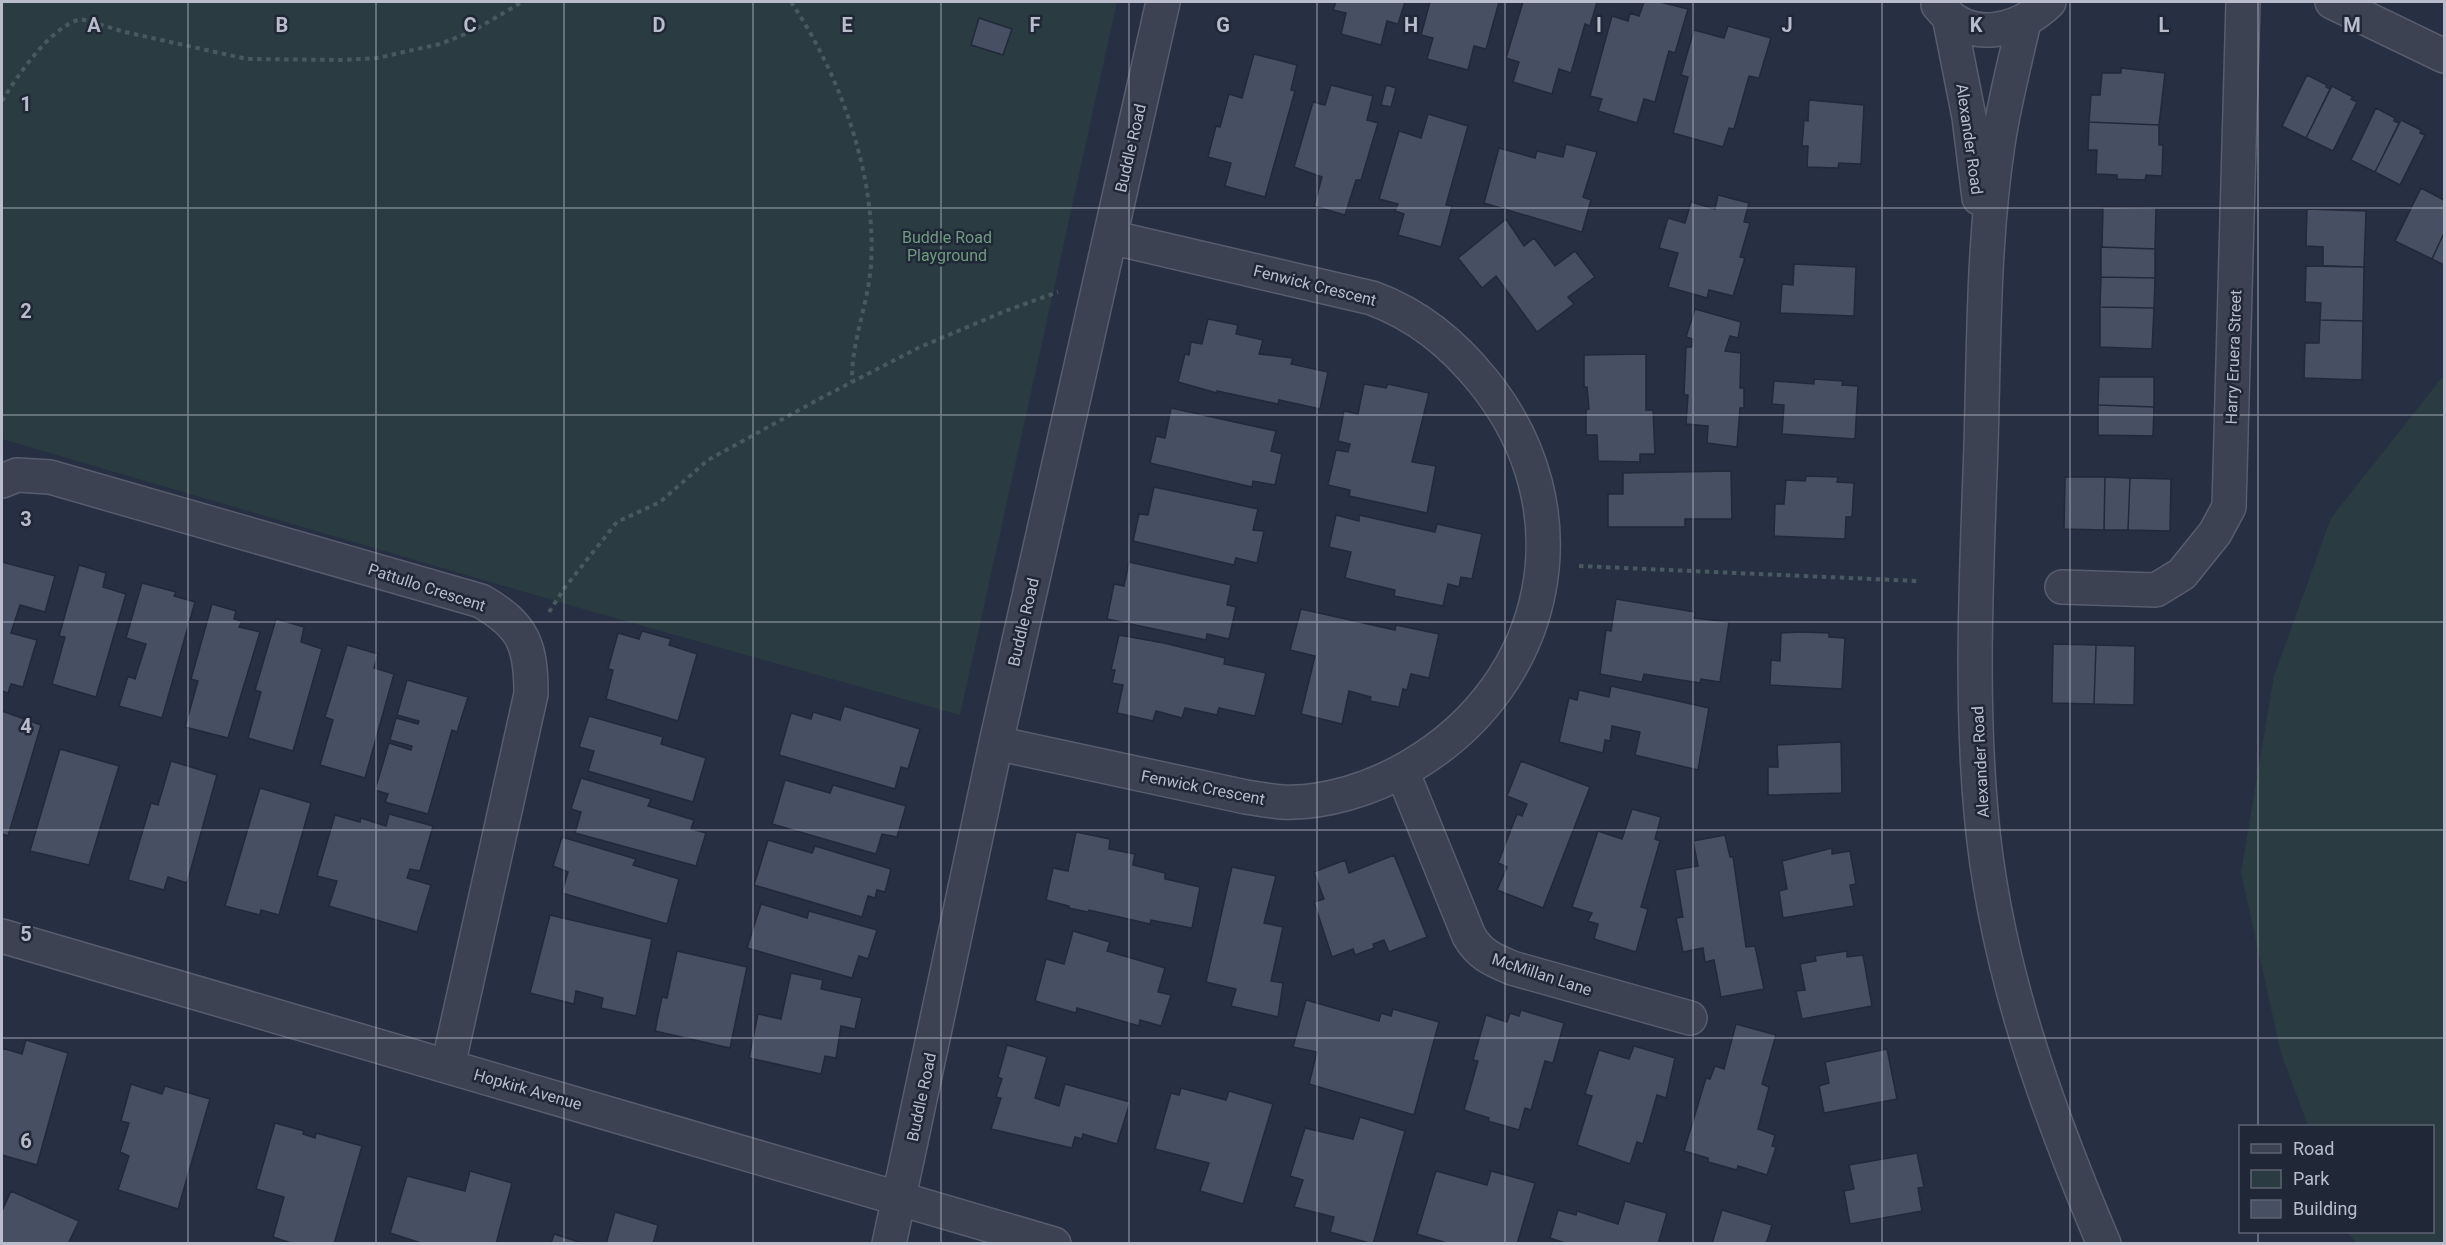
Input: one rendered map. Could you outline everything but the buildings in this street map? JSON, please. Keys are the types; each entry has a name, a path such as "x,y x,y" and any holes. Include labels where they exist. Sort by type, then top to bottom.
{"street":[{"name":"Buddle Road","path":"889,1244 996,742 1163,2"},
{"name":"Harry Eruera Street","path":"2062,587 2156,590 2182,574 2215,533 2229,507 2243,2"},
{"path":"2332,2 2445,56"},
{"name":"Alexander Road","path":"1942,9 1973,28 1992,30 2014,27 2037,12"},
{"name":"Alexander Road","path":"1942,9 1970,117 1987,262"},
{"name":"Alexander Road","path":"2037,12 1998,144 1987,262 1976,602 1977,743 1981,814 1990,884 2008,975 2034,1065 2104,1244"},
{"name":"Fenwick Crescent","path":"996,742 1246,797 1283,802 1314,800 1347,793 1402,771 1454,737 1477,716 1501,685 1520,653 1540,591 1541,511 1536,484 1521,443 1493,394 1447,342 1422,322 1398,308 1348,291 1110,237"},
{"name":"Pattullo Crescent","path":"2,481 17,475 50,477 481,601 507,616 522,637 531,663 531,694 448,1066"},
{"name":"McMillan Lane","path":"1402,771 1469,936 1478,951 1512,968 1690,1017"},
{"name":"Hopkirk Avenue","path":"2,936 1054,1244"}],"path":[{"path":"2,101 27,63 54,36 81,19 125,32 247,59 342,60 377,58 440,44 473,31 522,2"},
{"path":"791,2 836,80 870,201 871,265 852,356 852,382"},
{"path":"543,622 566,586 617,522 660,502 708,460 918,348 1008,310 1059,292"},
{"path":"1542,564 1917,581"}],"green space":[{"name":"Buddle Road Playground","path":"2,2 1117,2 960,715 583,609 2,439"},
{"path":"2444,375 2444,1243 2356,1243 2349,1233 2434,1233 2434,1125 2308,1125 2281,1053 2241,873 2274,676 2331,518"}]}
